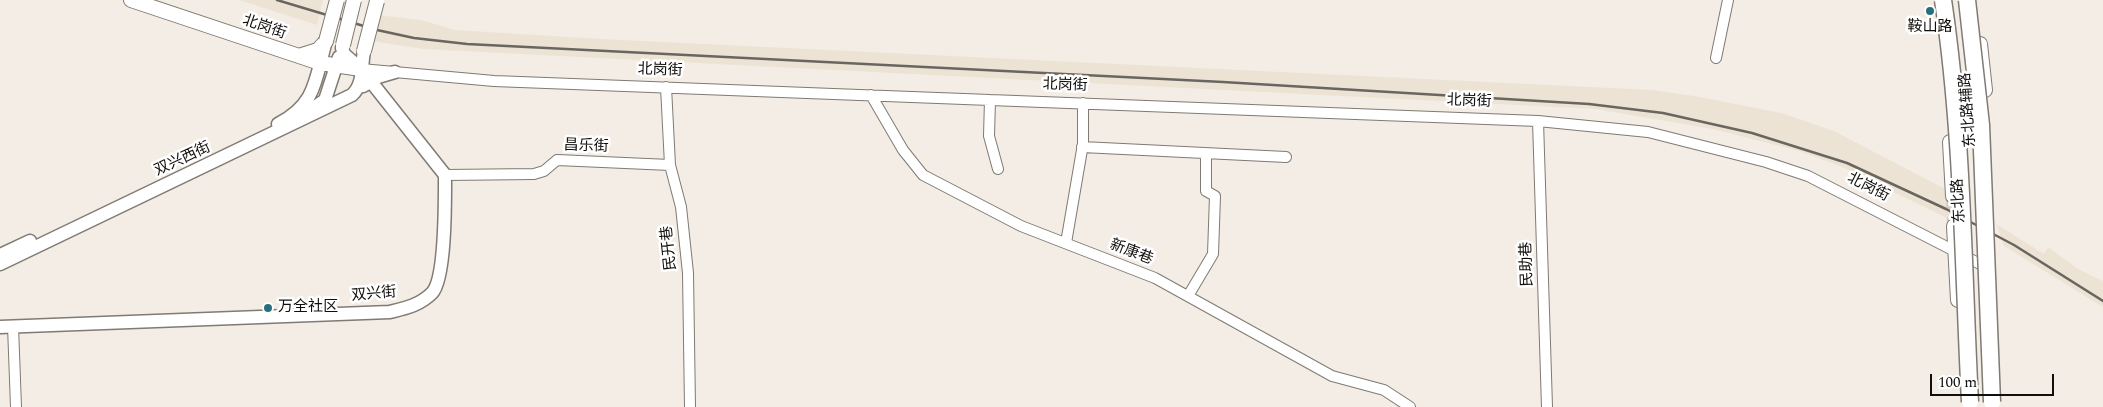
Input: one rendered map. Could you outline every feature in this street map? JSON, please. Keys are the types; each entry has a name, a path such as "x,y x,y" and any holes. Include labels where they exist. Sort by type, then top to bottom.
{"highway":[{"name":"东北路","path":"1943,0 1957,127 1966,405"},
{"name":"东北路","path":"1967,0 1981,125 1996,404"}],"main road":[{"name":"北岗街","path":"132,0 320,63 338,64 361,69"},
{"path":"298,56 318,50 326,42 337,0"},
{"path":"342,46 354,0"},
{"name":"东北路辅路","path":"1935,0 1946,81 1952,196"},
{"name":"东北路辅路","path":"1974,0 1988,124 1991,218"},
{"path":"364,51 377,1"},
{"path":"1954,226 1966,405"},
{"path":"1992,245 1996,404"}],"street":[{"path":"1716,58 1728,0"},
{"name":"双兴西街","path":"0,254 290,118 312,95 326,42"},
{"path":"326,42 338,64"},
{"path":"319,113 329,101 330,89 342,46"},
{"path":"342,46 344,54 361,69 445,174"},
{"path":"359,89 364,51"},
{"name":"北岗街","path":"361,69 494,81 1538,121 1654,133 1766,162 1808,176 1980,264"},
{"name":"双兴西街","path":"0,264 319,113 370,81 395,72"},
{"name":"民开巷","path":"666,87 670,165 681,207 688,273 690,407"},
{"path":"290,118 321,104 330,89"},
{"name":"新康巷","path":"871,95 903,150 924,175 1021,226 1155,278 1332,376 1384,390 1410,407"},
{"path":"990,100 989,136 998,170"},
{"path":"1066,243 1082,147 1083,104"},
{"name":"民助巷","path":"1538,121 1547,407"},
{"path":"1082,147 1286,157"},
{"path":"1188,296 1213,254 1215,196 1206,191 1206,154"},
{"name":"昌乐街","path":"445,174 534,174 544,171 557,160 670,165"},
{"name":"双兴街","path":"0,327 390,312 409,308 433,292 438,282 442,256 445,174"},
{"path":"13,326 16,407"}],"shaded area":[{"path":"239,0 323,0 317,25"},
{"path":"377,15 421,20 455,30 601,39 1652,90 1700,97 1781,113 1834,131 1949,191 1951,220 1840,166 1799,151 1713,129 1595,109 424,49 371,41"},
{"path":"1996,224 2044,254 2048,247 2078,269 2103,281 2103,307 2004,246"}],"tunnel":[{"path":"1953,196 1954,226"}],"railway":[{"path":"277,0 377,30 414,38 467,44 1223,82 1589,104 1663,113 1752,133 1847,163 1946,209 2014,245 2103,301"}],"place":[{"name":"鞍山路","path":"1930,11"},
{"name":"万全社区","path":"268,308"}]}
